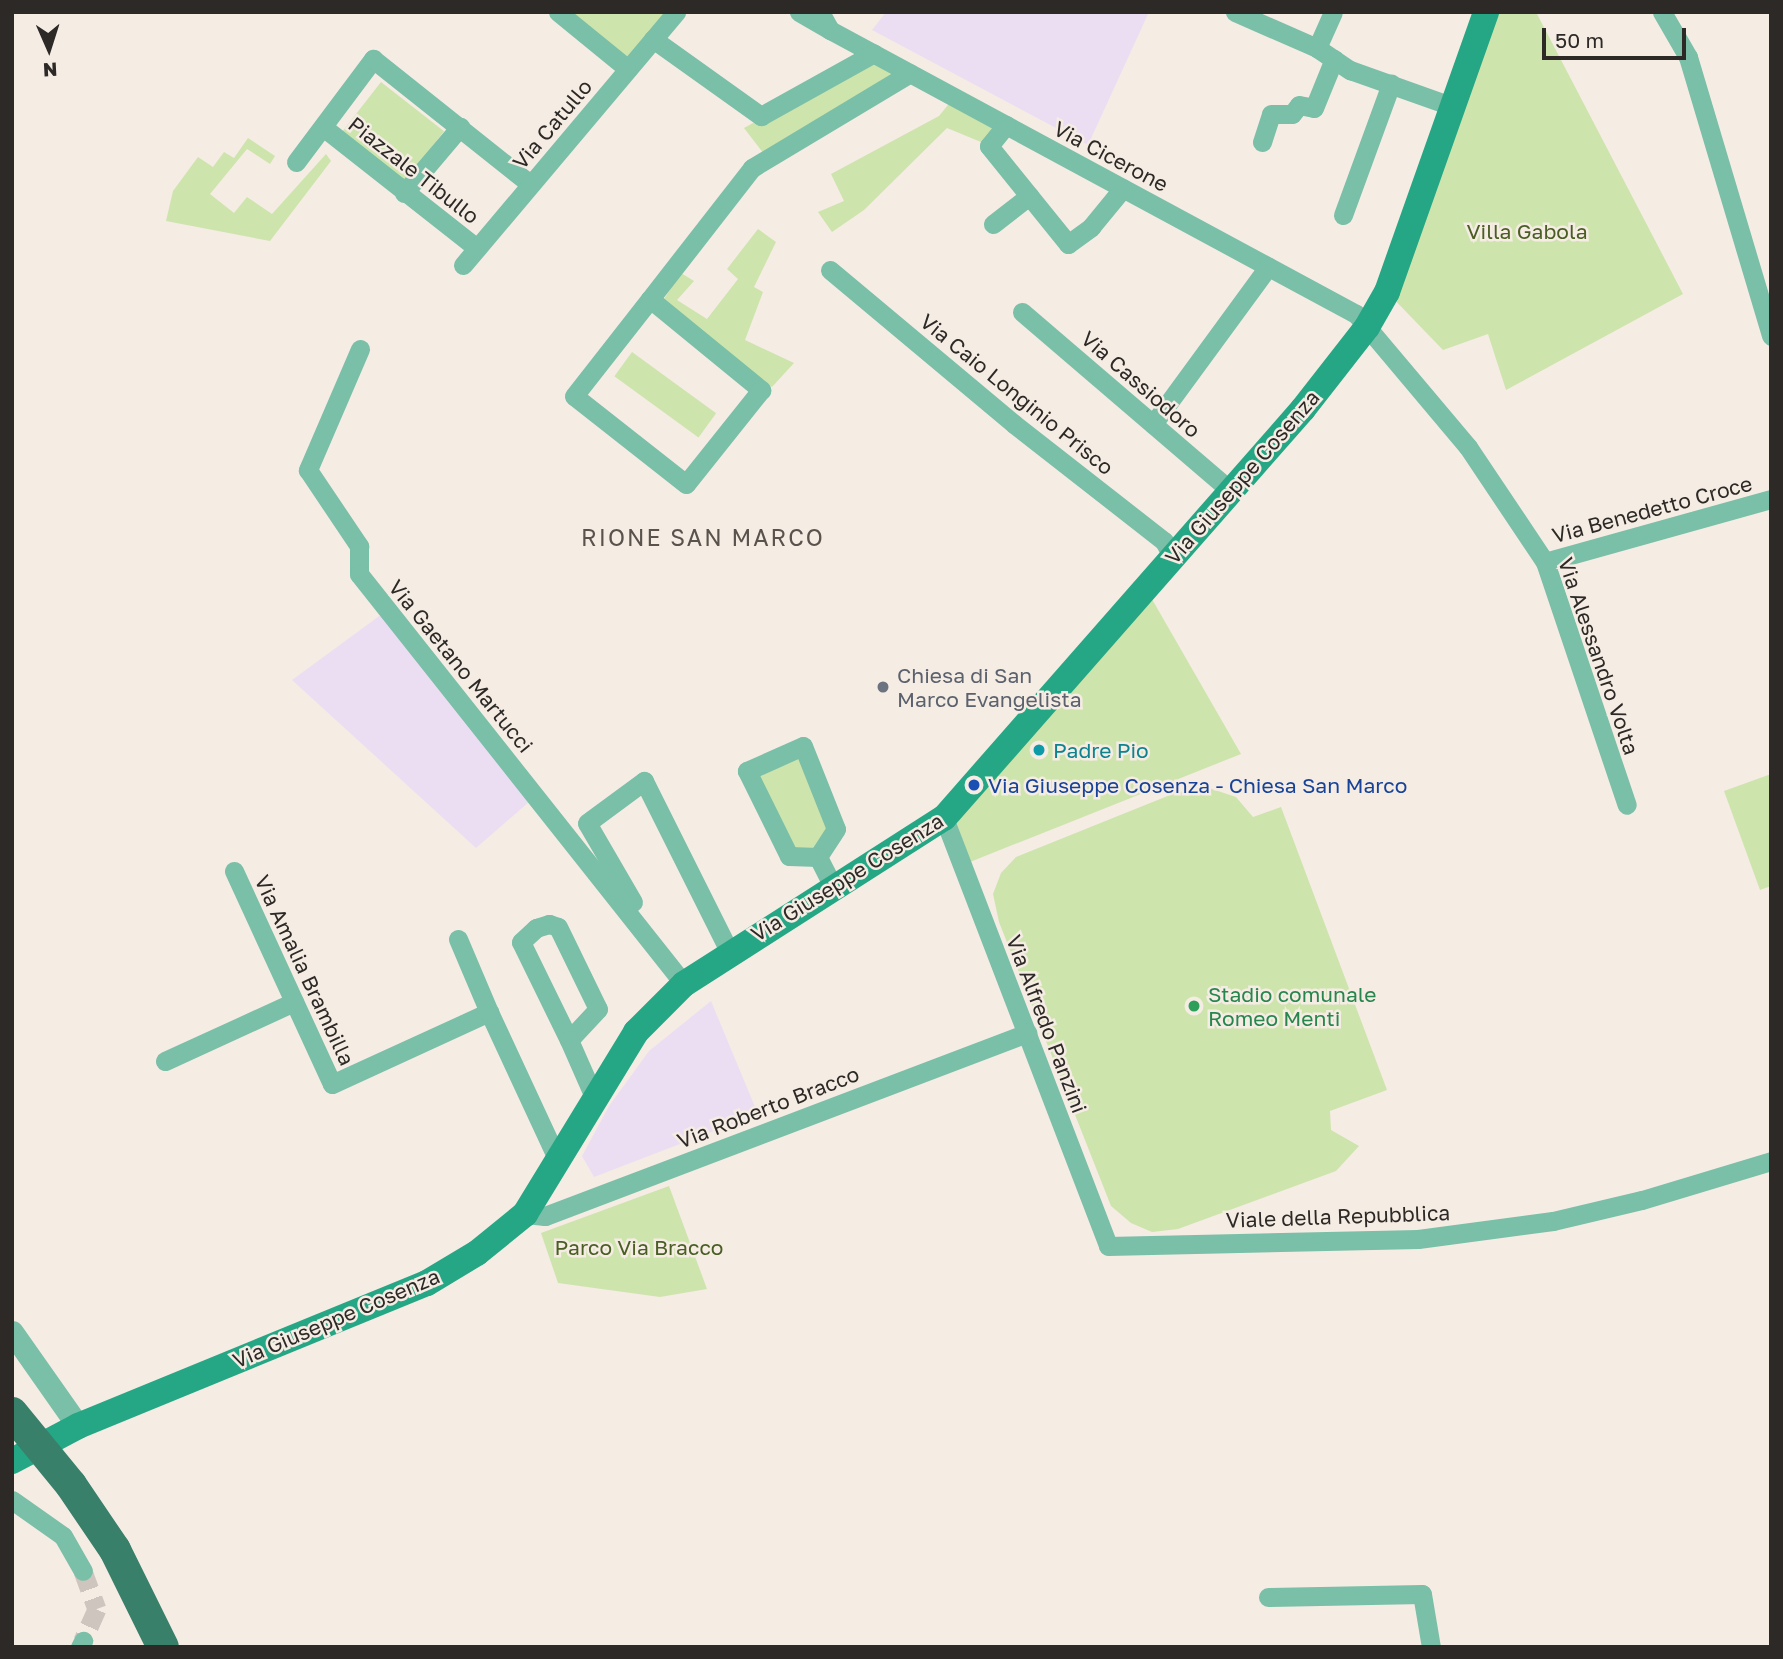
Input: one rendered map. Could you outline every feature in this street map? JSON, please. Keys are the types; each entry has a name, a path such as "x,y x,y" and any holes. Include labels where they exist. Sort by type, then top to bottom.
{"highway":[{"path":"12,1413 71,1485 115,1550 163,1647"}],"main road":[{"name":"Via Giuseppe Cosenza","path":"12,1461 78,1426 427,1283 477,1253 524,1214 559,1163 636,1032 684,984 729,951 832,885 944,818 1303,409 1367,327 1387,292 1486,12"}],"street":[{"path":"558,12 628,69"},
{"name":"Via Cicerone","path":"799,12 1356,314 1367,327"},
{"path":"820,12 830,30"},
{"path":"1235,12 1391,84 1454,107"},
{"path":"1317,48 1333,12"},
{"path":"1662,12 1688,57 1771,336"},
{"name":"Via Catullo","path":"463,265 675,13"},
{"path":"653,39 761,116 874,53"},
{"name":"Piazzale Tibullo","path":"296,162 373,59 530,184"},
{"path":"1262,142 1271,114 1292,114 1299,105 1314,108 1334,59"},
{"path":"650,299 761,390 686,484 574,396 752,168 910,73"},
{"path":"1343,215 1391,84"},
{"path":"1006,125 989,146 1068,244 1091,227 1123,188"},
{"name":"Piazzale Tibullo","path":"323,127 477,248"},
{"path":"404,193 460,127"},
{"path":"993,224 1029,196"},
{"path":"1153,424 1268,267"},
{"name":"Via Caio Longinio Prisco","path":"830,270 1014,424 1164,541 1172,556"},
{"name":"Via Cassiodoro","path":"1022,312 1230,490"},
{"name":"Via Alessandro Volta","path":"1367,327 1468,447 1545,562 1627,805"},
{"name":"Via Gaetano Martucci","path":"360,349 308,470 359,546 359,574 684,984"},
{"name":"Via Benedetto Croce","path":"1545,562 1771,499"},
{"path":"803,746 836,829 818,857 789,856 747,771 803,746"},
{"path":"641,915 587,824 645,781 729,951"},
{"name":"Via Alfredo Panzini","path":"944,818 1108,1246"},
{"path":"818,857 832,885"},
{"name":"Via Amalia Brambilla","path":"234,871 332,1084 489,1012"},
{"path":"569,1040 598,1009 558,927 549,924 536,928 522,942 595,1099"},
{"path":"458,939 559,1163"},
{"path":"165,1061 294,1002"},
{"name":"Via Roberto Bracco","path":"524,1214 545,1216 1027,1033"},
{"name":"Viale della Repubblica","path":"1108,1246 1418,1239 1553,1222 1771,1161"},
{"path":"12,1332 78,1426"},
{"path":"12,1500 63,1536 83,1571"},
{"path":"1268,1597 1422,1594 1431,1647"}],"shaded area":[{"path":"886,12 1149,12 1088,145 872,30"},
{"path":"382,614 529,802 476,848 292,680"},
{"path":"711,1001 758,1114 594,1177 582,1156 609,1106 649,1051"}],"green space":[{"path":"562,12 662,12 665,15 625,62"},
{"name":"Villa Gabola","path":"1492,12 1536,12 1683,294 1506,390 1488,334 1443,350 1387,292"},
{"path":"873,55 908,74 767,158 744,128"},
{"path":"381,82 444,131 405,181 342,132"},
{"path":"952,100 997,126 981,142 947,128 864,210 832,232 818,212 844,201 831,174 939,116"},
{"path":"248,138 275,156 270,164 247,149 210,194 234,213 247,197 272,214 326,154 331,161 270,241 166,221 173,191 198,157 213,167 224,152 234,158"},
{"path":"758,229 776,242 754,287 763,292 745,340 794,363 772,387 662,302 681,273 694,281 677,300 707,319 738,279 727,269"},
{"path":"632,352 716,413 699,437 614,376"},
{"path":"1149,594 1241,754 970,862 952,810"},
{"path":"803,746 836,829 818,857 789,856 750,779"},
{"path":"1771,774 1771,886 1760,890 1724,791"},
{"name":"Stadio comunale Romeo Menti","path":"1206,787 1236,797 1253,817 1281,807 1387,1090 1330,1111 1331,1130 1359,1146 1336,1171 1178,1229 1152,1232 1131,1223 1111,1206 999,922 993,894 1001,873 1016,857 1175,793"},
{"name":"Parco Via Bracco","path":"669,1186 707,1289 660,1297 558,1283 541,1233"}],"tunnel":[{"path":"83,1571 97,1609 83,1641"}],"place":[{"name":"Chiesa di San Marco Evangelista","path":"883,687"},
{"name":"Padre Pio","path":"1039,750"},
{"name":"Via Giuseppe Cosenza - Chiesa San Marco","path":"974,785"},
{"name":"Stadio comunale Romeo Menti","path":"1194,1006"}],"district":[{"name":"RIONE SAN MARCO","path":"703,537"}]}
